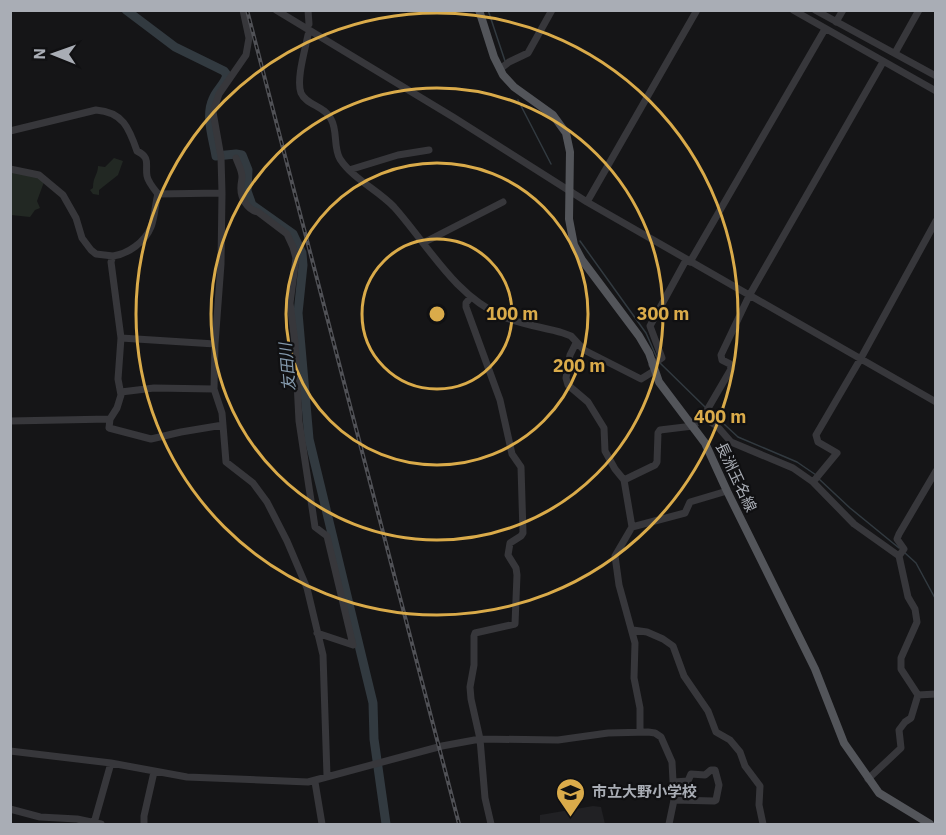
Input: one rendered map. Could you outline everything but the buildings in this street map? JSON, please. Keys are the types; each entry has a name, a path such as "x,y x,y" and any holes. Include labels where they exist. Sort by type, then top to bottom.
{"main road":[{"name":"長洲玉名線","path":"479,10 500,69 514,87 553,115 566,133 570,152 569,219 574,245 582,260 639,336 656,364 659,382 705,443 815,669 838,731 879,793 930,825"}],"street":[{"path":"243,10 249,38 246,55 219,94 214,107 221,156 222,193 221,264 214,389 222,413 226,462 259,490 275,516 307,588 324,668 327,776"},
{"path":"276,10 453,117 587,202 936,402"},
{"path":"308,10 309,24"},
{"path":"500,69 528,52 552,10"},
{"path":"587,202 697,10"},
{"path":"793,10 936,91"},
{"path":"816,10 936,76"},
{"path":"836,22 843,10"},
{"path":"895,53 919,10"},
{"path":"308,35 299,82 301,92 304,98 325,110 331,118 339,157 349,170 393,206 471,297 507,318 570,336 584,350 641,379 662,358 650,326 825,29"},
{"path":"624,480 655,465 660,430 693,426 706,411 731,369 730,364 722,360 720,355 749,296 884,62"},
{"path":"10,131 87,111 108,111 126,125 137,151 144,155 147,161 146,175 158,194 151,228 144,239 122,254 113,256 96,254 82,238 76,218 63,195 39,175 10,169"},
{"path":"349,170 398,155 429,150"},
{"path":"236,158 243,178 240,185 243,200 253,211 258,212 287,234 296,258 290,303 302,444 315,526 327,536 353,645 318,633"},
{"path":"158,194 222,193"},
{"path":"423,243 503,202"},
{"path":"816,479 837,453 818,442 816,435 936,221"},
{"path":"113,256 111,262 121,338 118,378 121,392 117,408 110,419 109,428 151,439 223,425"},
{"path":"471,297 466,307 500,400 512,454 520,467 523,533 510,543 508,548 508,555 516,567 517,575 515,624 484,630 475,633 474,636 471,699 480,739 485,798 491,825"},
{"path":"121,338 215,344"},
{"path":"576,343 566,370 568,386 588,402 604,428 605,451 624,480 632,527 615,556 619,585 633,630 634,678 640,708 640,732"},
{"path":"121,392 154,388 214,389"},
{"path":"706,411 730,442 816,479 854,524 902,553"},
{"path":"10,421 110,419"},
{"path":"918,695 901,669 902,658 917,622 915,609 908,597 902,553 897,539 936,471"},
{"path":"632,527 684,513 690,502 727,491"},
{"path":"633,630 655,636 673,646 684,676 708,711 716,732 730,740 740,752 745,766 760,786 759,805 763,825"},
{"path":"918,695 936,694"},
{"path":"868,779 901,748 899,730 911,718 918,695"},
{"path":"10,751 111,763 154,772 202,778 315,782 327,776 442,746 480,739 558,740 608,733 655,733 665,743 674,768 674,800 669,825"},
{"path":"10,809 40,817 77,819 96,824 111,763"},
{"path":"674,782 685,782 691,774 705,775 715,770 719,785 714,801 674,800"},
{"path":"144,825 154,772"},
{"path":"315,782 322,825"}],"shaded area":[{"path":"114,158 123,161 118,175 99,190 99,195 93,194 90,190 93,188 98,166 105,167"},
{"path":"10,170 39,176 44,182 37,201 40,208 35,210 30,217 11,215"},
{"name":"市立大野小学校","path":"593,806 601,807 605,824 540,824 540,815"}],"waterway":[{"name":"友田川","path":"126,10 175,47 224,71 227,75 214,96 210,113 210,127 216,156 242,155 248,170 247,191 252,205 293,234 302,253 298,313 309,439 373,703 374,739 386,824"},
{"path":"488,10 505,61"},
{"path":"518,100 551,164"},
{"path":"580,241 646,333 657,358"},
{"path":"659,362 705,407"},
{"path":"711,412 738,437 797,462 816,475"},
{"path":"819,479 899,548"},
{"path":"905,553 916,563 936,600"}],"railway":[{"path":"247,10 459,824"}],"place":[{"name":"市立大野小学校","path":"571,818"}]}
